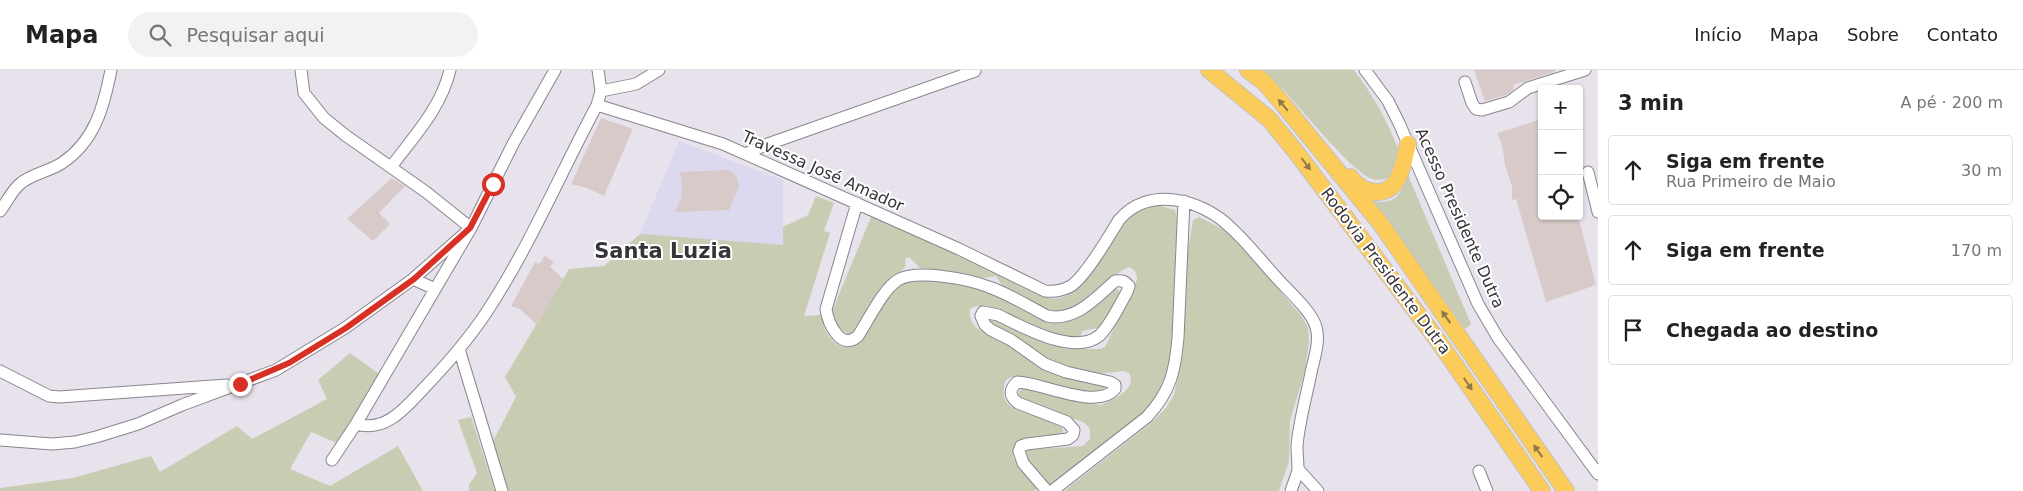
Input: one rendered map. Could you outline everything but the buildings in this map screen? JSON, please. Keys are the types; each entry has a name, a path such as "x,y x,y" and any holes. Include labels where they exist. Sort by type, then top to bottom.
{"highway":[{"name":"Rodovia Presidente Dutra","path":"1209,70 1269,119 1296,152 1434,334 1542,491"},
{"name":"Rodovia Presidente Dutra","path":"1248,70 1264,82 1380,224 1566,491"},
{"path":"1296,121 1332,152 1355,182 1373,192 1386,191 1392,188 1400,172 1408,144"}],"street":[{"path":"0,210 22,182 64,162 89,135 97,122 105,102 111,70"},
{"path":"301,70 304,94 324,118 426,192 470,228"},
{"path":"391,167 434,110 442,95 450,70"},
{"path":"332,460 356,424 470,228 514,142 555,70"},
{"path":"356,424 372,427 385,423 396,415 425,387 459,349 485,314 504,283 597,105 601,91 598,70"},
{"path":"601,91 636,84 659,70"},
{"path":"745,154 768,144 975,70"},
{"name":"Acesso Presidente Dutra","path":"1365,70 1388,102 1478,304 1498,338 1598,474"},
{"path":"1465,82 1472,103 1476,109 1482,110 1509,102 1528,88 1585,70"},
{"name":"Travessa José Amador","path":"597,105 723,144 959,249 1032,286 1054,292 1064,290 1078,280 1126,211 1135,206 1156,200 1184,201"},
{"path":"1588,172 1598,212"},
{"path":"1052,491 1147,417 1160,403 1168,390 1174,367 1178,338 1184,201 1205,209 1230,226 1310,314 1317,330 1317,342 1297,447 1298,469 1291,491"},
{"path":"857,204 826,309 832,330 840,338 848,341 854,341 858,336 888,289 898,280 908,276 921,275 964,280 988,286 1047,316 1056,318 1066,317 1078,311 1115,282 1121,280 1129,286 1104,330 1089,341 1078,343 1055,340 998,315 984,312 981,316 985,325 991,330 1011,340 1045,364 1066,372 1110,382 1115,385 1112,393 1104,397 1057,392 1024,382 1017,382 1011,388 1010,393 1018,403 1067,422 1072,425 1074,430 1073,435 1068,438 1021,446 1019,451 1023,463 1047,491"},
{"path":"0,440 52,444 75,442 120,431 289,363 346,328 414,279 470,228"},
{"path":"414,279 435,289"},
{"path":"459,349 502,491"},
{"path":"0,371 49,396 59,397 240,384"},
{"path":"1298,469 1318,491"},
{"path":"1479,471 1487,491"}],"shaded area":[{"path":"679,141 783,180 783,245 640,234"}],"green space":[{"path":"1261,70 1354,70 1380,111 1401,156 1391,177 1375,180 1363,174 1328,141 1284,91"},
{"path":"1408,175 1471,324 1465,329 1373,201 1392,200 1399,193"},
{"path":"816,196 834,203 824,231 830,233 804,316 822,315 827,333 835,343 843,347 855,346 859,343 882,303 894,289 901,284 911,281 939,281 971,287 1009,301 1040,319 1054,323 1061,323 1075,318 1116,288 1119,291 1120,297 1103,327 1082,331 1080,338 1057,337 1048,334 1001,310 979,306 970,309 971,320 978,329 1105,387 1104,393 1098,394 1055,388 1019,376 1008,378 1006,381 1004,386 1005,400 1013,408 1050,420 1063,428 1063,433 1057,438 1019,442 1013,449 1013,457 1038,488 1034,491 509,491 493,441 516,397 505,377 569,269 604,266 640,234 783,245 783,227 808,215"},
{"path":"1157,205 1175,210 1177,219 1171,354 1169,368 1159,396 1142,415 1052,485 1047,483 1025,457 1026,450 1083,446 1090,439 1090,429 1083,422 1022,400 1019,398 1019,391 1024,388 1100,405 1117,397 1127,389 1131,379 1129,373 1123,371 1097,374 1055,363 988,322 988,318 996,319 1067,349 1100,349 1105,347 1137,280 1133,269 1129,267 1122,270 1088,299 1072,309 1062,312 1047,312 1004,289 996,276 983,278 962,273 920,268 909,257 905,259 906,263 903,269 890,278 881,289 857,333 849,335 835,325 832,311 872,215 1048,298 1061,298 1083,281 1120,226 1129,217 1142,209"},
{"path":"1199,217 1228,232 1300,314 1308,327 1309,341 1305,371 1290,421 1289,461 1279,491 1064,491 1150,424 1166,408 1174,395 1183,353 1187,256 1193,220"},
{"path":"350,353 379,374 337,443 311,432 290,469 330,486 398,446 423,491 0,491 0,488 73,478 151,456 160,472 237,426 252,439 327,399 318,380"},
{"path":"471,417 495,491 469,491 469,485 477,473 458,420"}],"district":[{"name":"Santa Luzia","path":"663,251"}],"route":[{"path":"240,384 289,363 320,342 346,328 414,279 470,228 493,184"}]}
